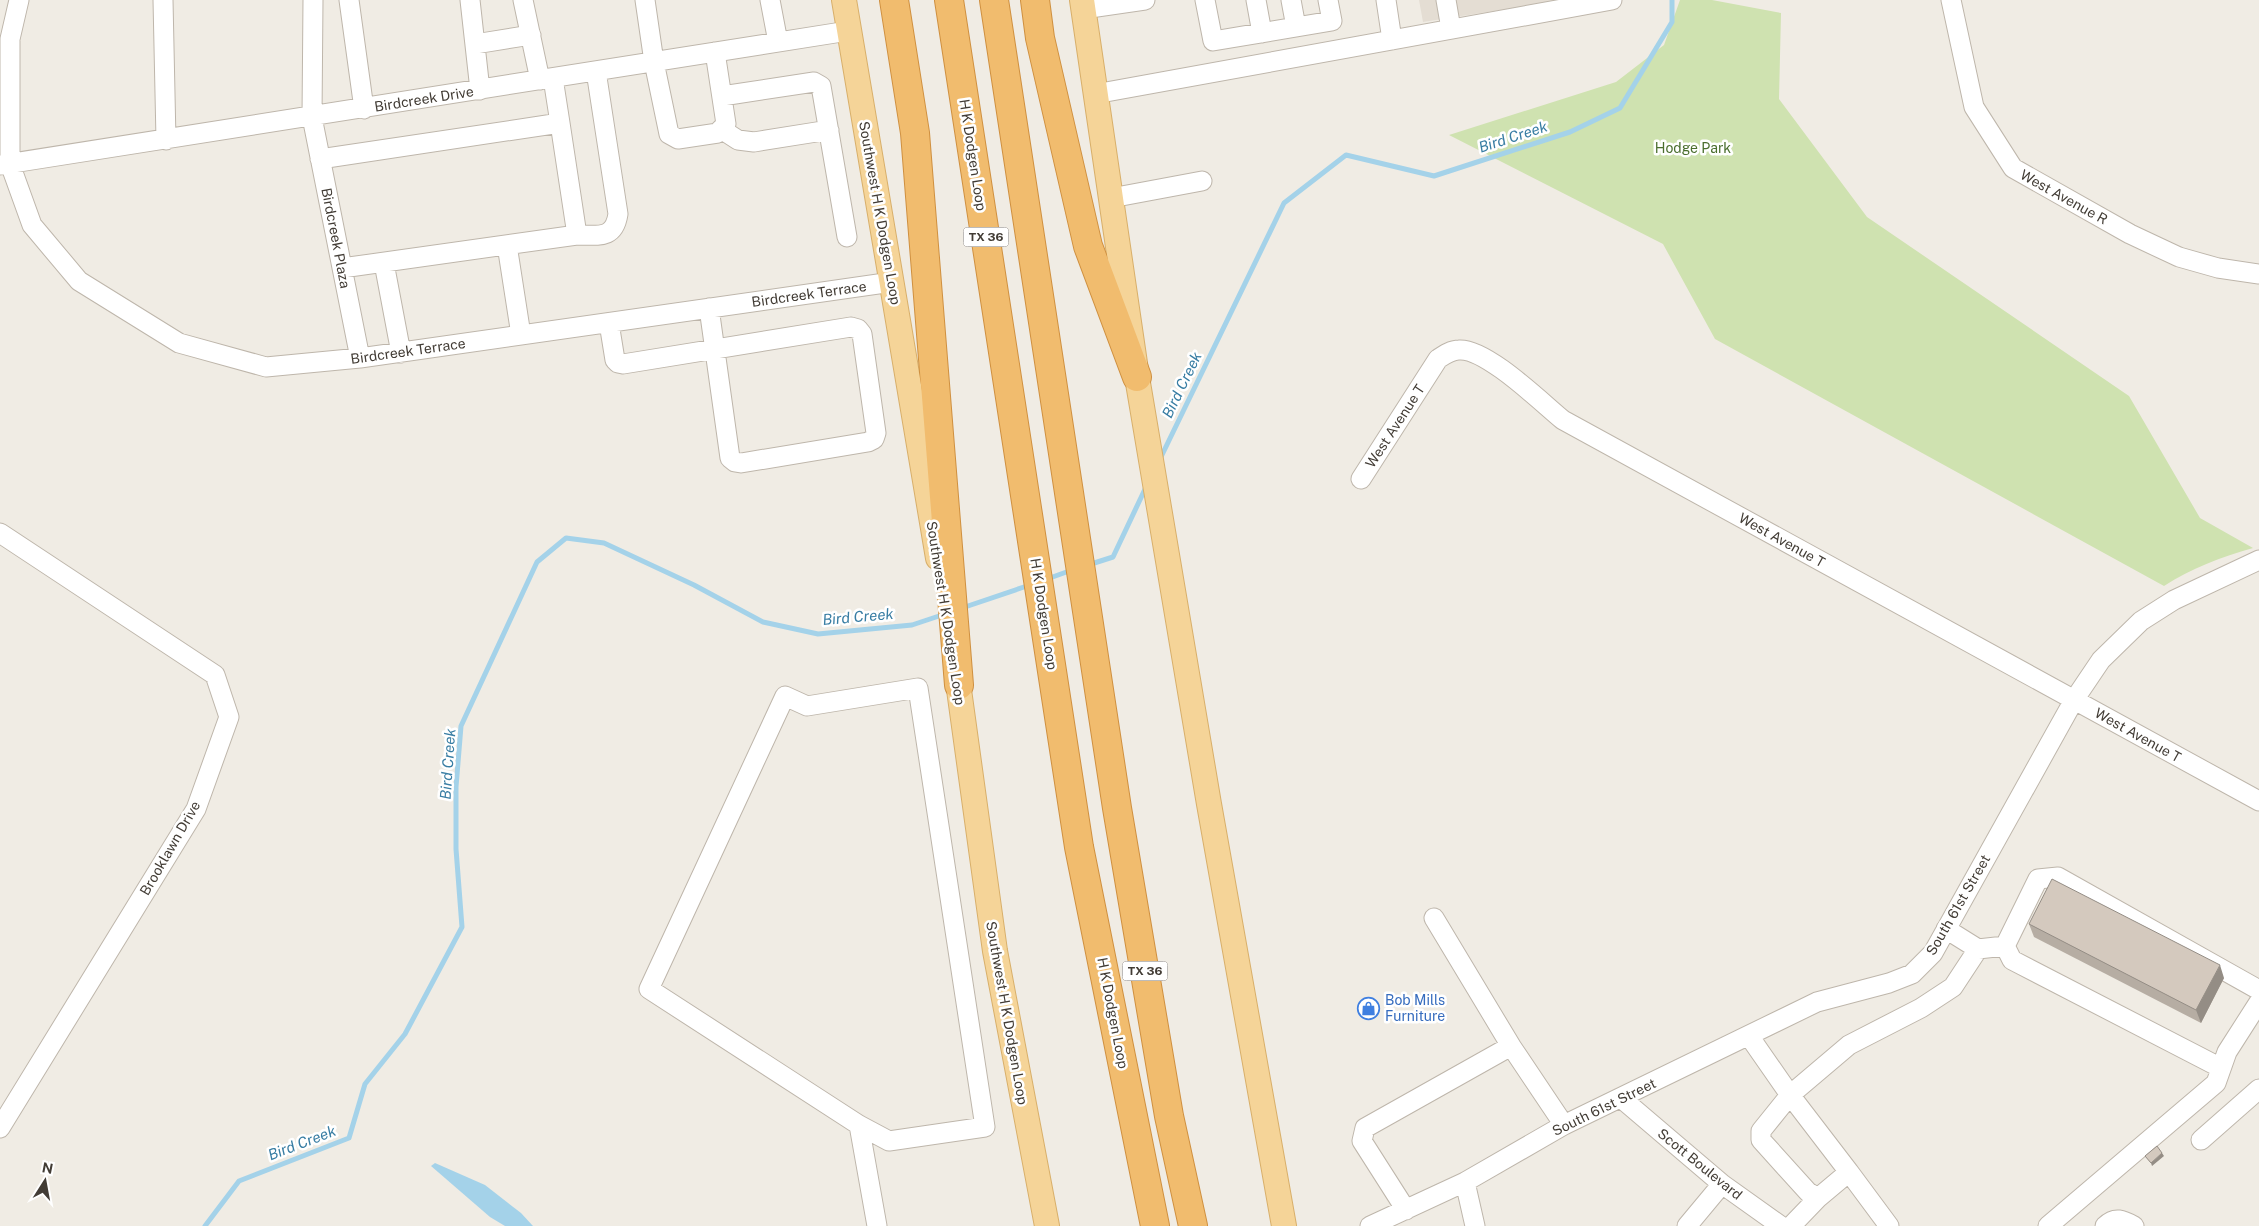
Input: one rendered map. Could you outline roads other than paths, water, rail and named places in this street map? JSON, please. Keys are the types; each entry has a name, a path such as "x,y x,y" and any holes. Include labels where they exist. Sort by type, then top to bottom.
{"highway":[{"path":"894,0 915,133 936,497 959,685"},
{"name":"H K Dodgen Loop","path":"949,0 1079,847 1156,1226"},
{"name":"TX 36","path":"994,0 1103,715 1169,1116 1193,1226"},
{"path":"1035,0 1040,38 1088,246 1137,377"}],"main road":[{"name":"Southwest H K Dodgen Loop","path":"844,0 892,282 936,497"},
{"path":"1082,4 1137,377 1284,1226"},
{"name":"Southwest H K Dodgen Loop","path":"959,685 994,951 1047,1226"}],"street":[{"name":"Birdcreek Terrace","path":"19,0 10,40 5,165 32,225 79,281 179,343 266,367 360,358 892,282"},
{"path":"163,0 166,140"},
{"name":"Birdcreek Plaza","path":"314,0 312,117 360,358"},
{"path":"349,0 364,108"},
{"path":"470,0 480,90"},
{"path":"523,0 531,35 560,123 577,235"},
{"path":"645,0 654,62 669,134 678,139 718,133 726,124 715,52"},
{"path":"770,0 778,42"},
{"path":"1082,4 1145,0"},
{"path":"1205,0 1213,41 1332,20 1328,0"},
{"path":"1256,0 1262,33"},
{"path":"1292,0 1296,27"},
{"path":"1386,0 1392,40"},
{"path":"1446,0 1451,29"},
{"path":"1096,94 1612,0"},
{"name":"West Avenue R","path":"1951,0 1974,107 2013,168 2130,234 2179,257 2218,268 2259,274"},
{"name":"Birdcreek Drive","path":"5,165 848,31"},
{"path":"475,44 531,35"},
{"path":"342,268 577,235 605,235 612,231 617,223 618,214 596,71"},
{"path":"722,96 814,82 821,86 847,237"},
{"path":"320,159 560,123"},
{"path":"722,129 738,140 754,142 829,130"},
{"path":"1111,198 1202,180"},
{"path":"507,245 521,335"},
{"path":"384,263 401,352"},
{"path":"609,323 615,360 623,364 715,349 851,328 858,329 862,334 876,433 874,439 868,442 740,463 734,462 730,458 715,349 709,308"},
{"name":"West Avenue T","path":"1361,479 1438,360 1450,352 1459,350 1483,356 1563,420 2259,801"},
{"name":"Brooklawn Drive","path":"0,533 216,675 229,717 196,809 0,1128"},
{"name":"South 61st Street","path":"1370,1226 1465,1182 1564,1125 1817,1002 1912,974 1933,952 2074,700 2101,660 2141,621 2174,600 2259,560"},
{"path":"859,1125 889,1141 985,1128 918,688 807,706 785,696 649,989 859,1125 877,1226"},
{"path":"2005,946 2038,879 2058,877 2259,990"},
{"path":"1434,918 1511,1046 1564,1125"},
{"path":"1946,930 1978,949 2005,946"},
{"path":"2005,946 2012,960 2221,1068"},
{"path":"1818,1198 1808,1192 1761,1140 1761,1131 1790,1095 1849,1045 1922,1008 1953,987 1978,949"},
{"path":"2048,1226 2216,1083 2227,1052 2259,1002"},
{"path":"1749,1036 1790,1095 1889,1226"},
{"path":"1406,1210 1362,1141 1365,1128 1511,1046"},
{"path":"2200,1140 2259,1089"},
{"name":"Scott Boulevard","path":"1621,1098 1722,1184 1781,1226"},
{"path":"1791,1226 1818,1198 1848,1172"},
{"path":"1465,1182 1475,1226"},
{"path":"1687,1226 1722,1184"},
{"path":"2105,1226 2110,1221 2122,1219 2134,1226"}],"water":[{"path":"435,1163 485,1185 521,1213 533,1226 505,1226 490,1217 431,1166"}],"waterway":[{"name":"Bird Creek","path":"1160,459 1284,203 1346,155 1434,176 1570,132 1620,108 1672,22 1672,0"},
{"name":"Bird Creek","path":"1088,565 1113,557 1146,487"},
{"name":"Bird Creek","path":"205,1226 239,1181 349,1138 365,1084 405,1034 462,927 456,849 456,787 461,726 537,562 566,538 604,543 694,585 763,622 818,634 912,625 945,614"},
{"name":"Bird Creek","path":"1047,579 1072,570"},
{"name":"Bird Creek","path":"962,608 1030,585"}],"place":[{"name":"Bob Mills Furniture","path":"1369,1008"}],"park label":[{"name":"Hodge Park","path":"1693,148"}]}
